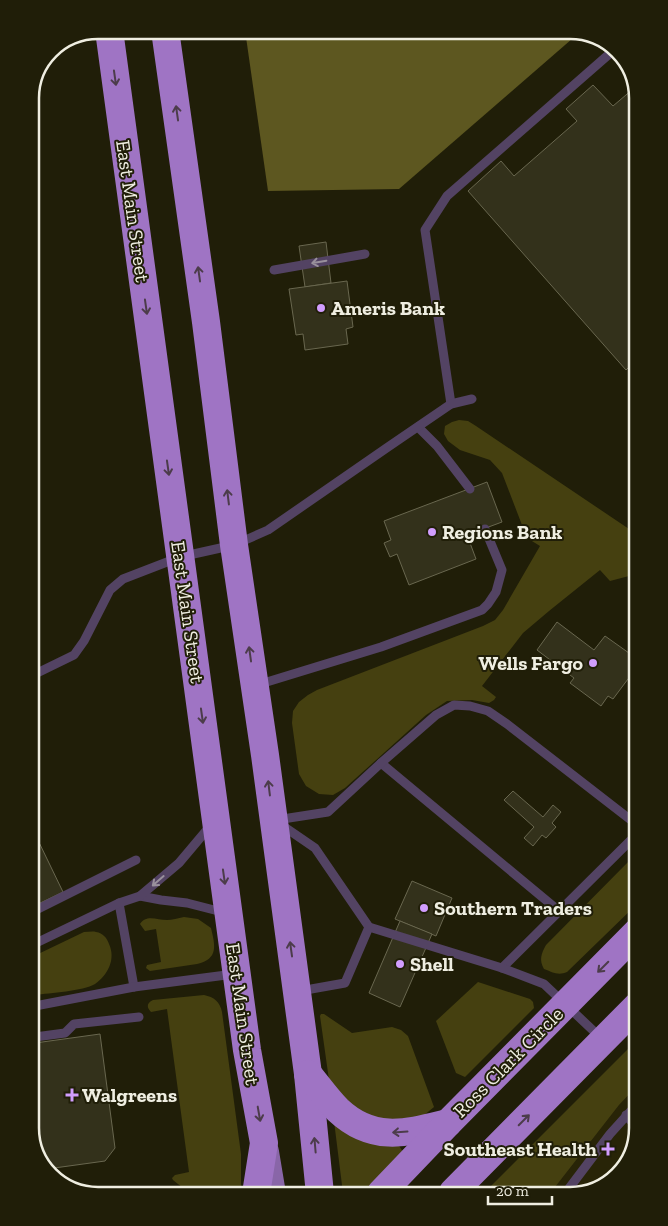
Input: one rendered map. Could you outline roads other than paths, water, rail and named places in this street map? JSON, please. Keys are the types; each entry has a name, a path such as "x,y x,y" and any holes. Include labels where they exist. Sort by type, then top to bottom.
{"highway":[{"name":"East Main Street","path":"109,39 247,1050 264,1143"},
{"path":"166,39 206,322 234,545 308,1074 319,1187"},
{"name":"Ross Clark Circle","path":"387,1187 629,940"},
{"path":"458,1187 629,1014"},
{"path":"308,1074 339,1110 366,1128 397,1133 448,1123"},
{"path":"257,1187 264,1143"}],"main road":[{"name":"East Main Street","path":"264,1143 271,1187"}],"lane":[{"path":"451,404 425,230 447,196 609,54"},
{"path":"274,270 365,254"},
{"path":"39,672 74,655 84,641 110,590 123,579 180,557 234,545 268,530 451,404 472,399"},
{"path":"418,427 437,446 470,489"},
{"path":"254,686 381,647 482,610 496,592 502,570 485,528"},
{"path":"273,820 328,812 436,715 454,705 470,706 488,711 629,819"},
{"path":"381,763 559,911"},
{"path":"39,942 119,903 140,896 179,863 216,820"},
{"path":"273,820 315,848 369,926 502,968 544,984 603,1040"},
{"path":"502,968 629,841"},
{"path":"39,908 136,860"},
{"path":"140,896 187,903 229,914"},
{"path":"119,903 134,987"},
{"path":"296,992 345,983 369,926"},
{"path":"39,1005 134,987 237,974"},
{"path":"39,1036 65,1033 74,1024 139,1017"},
{"path":"570,1187 629,1112"},
{"path":"626,1115 629,1118"}],"place":[{"name":"Ameris Bank","path":"321,308"},
{"name":"Regions Bank","path":"432,532"},
{"name":"Wells Fargo","path":"593,663"},
{"name":"Southern Traders","path":"424,908"},
{"name":"Shell","path":"400,964"},
{"name":"Walgreens","path":"72,1095"},
{"name":"Southeast Health","path":"608,1149"}]}
